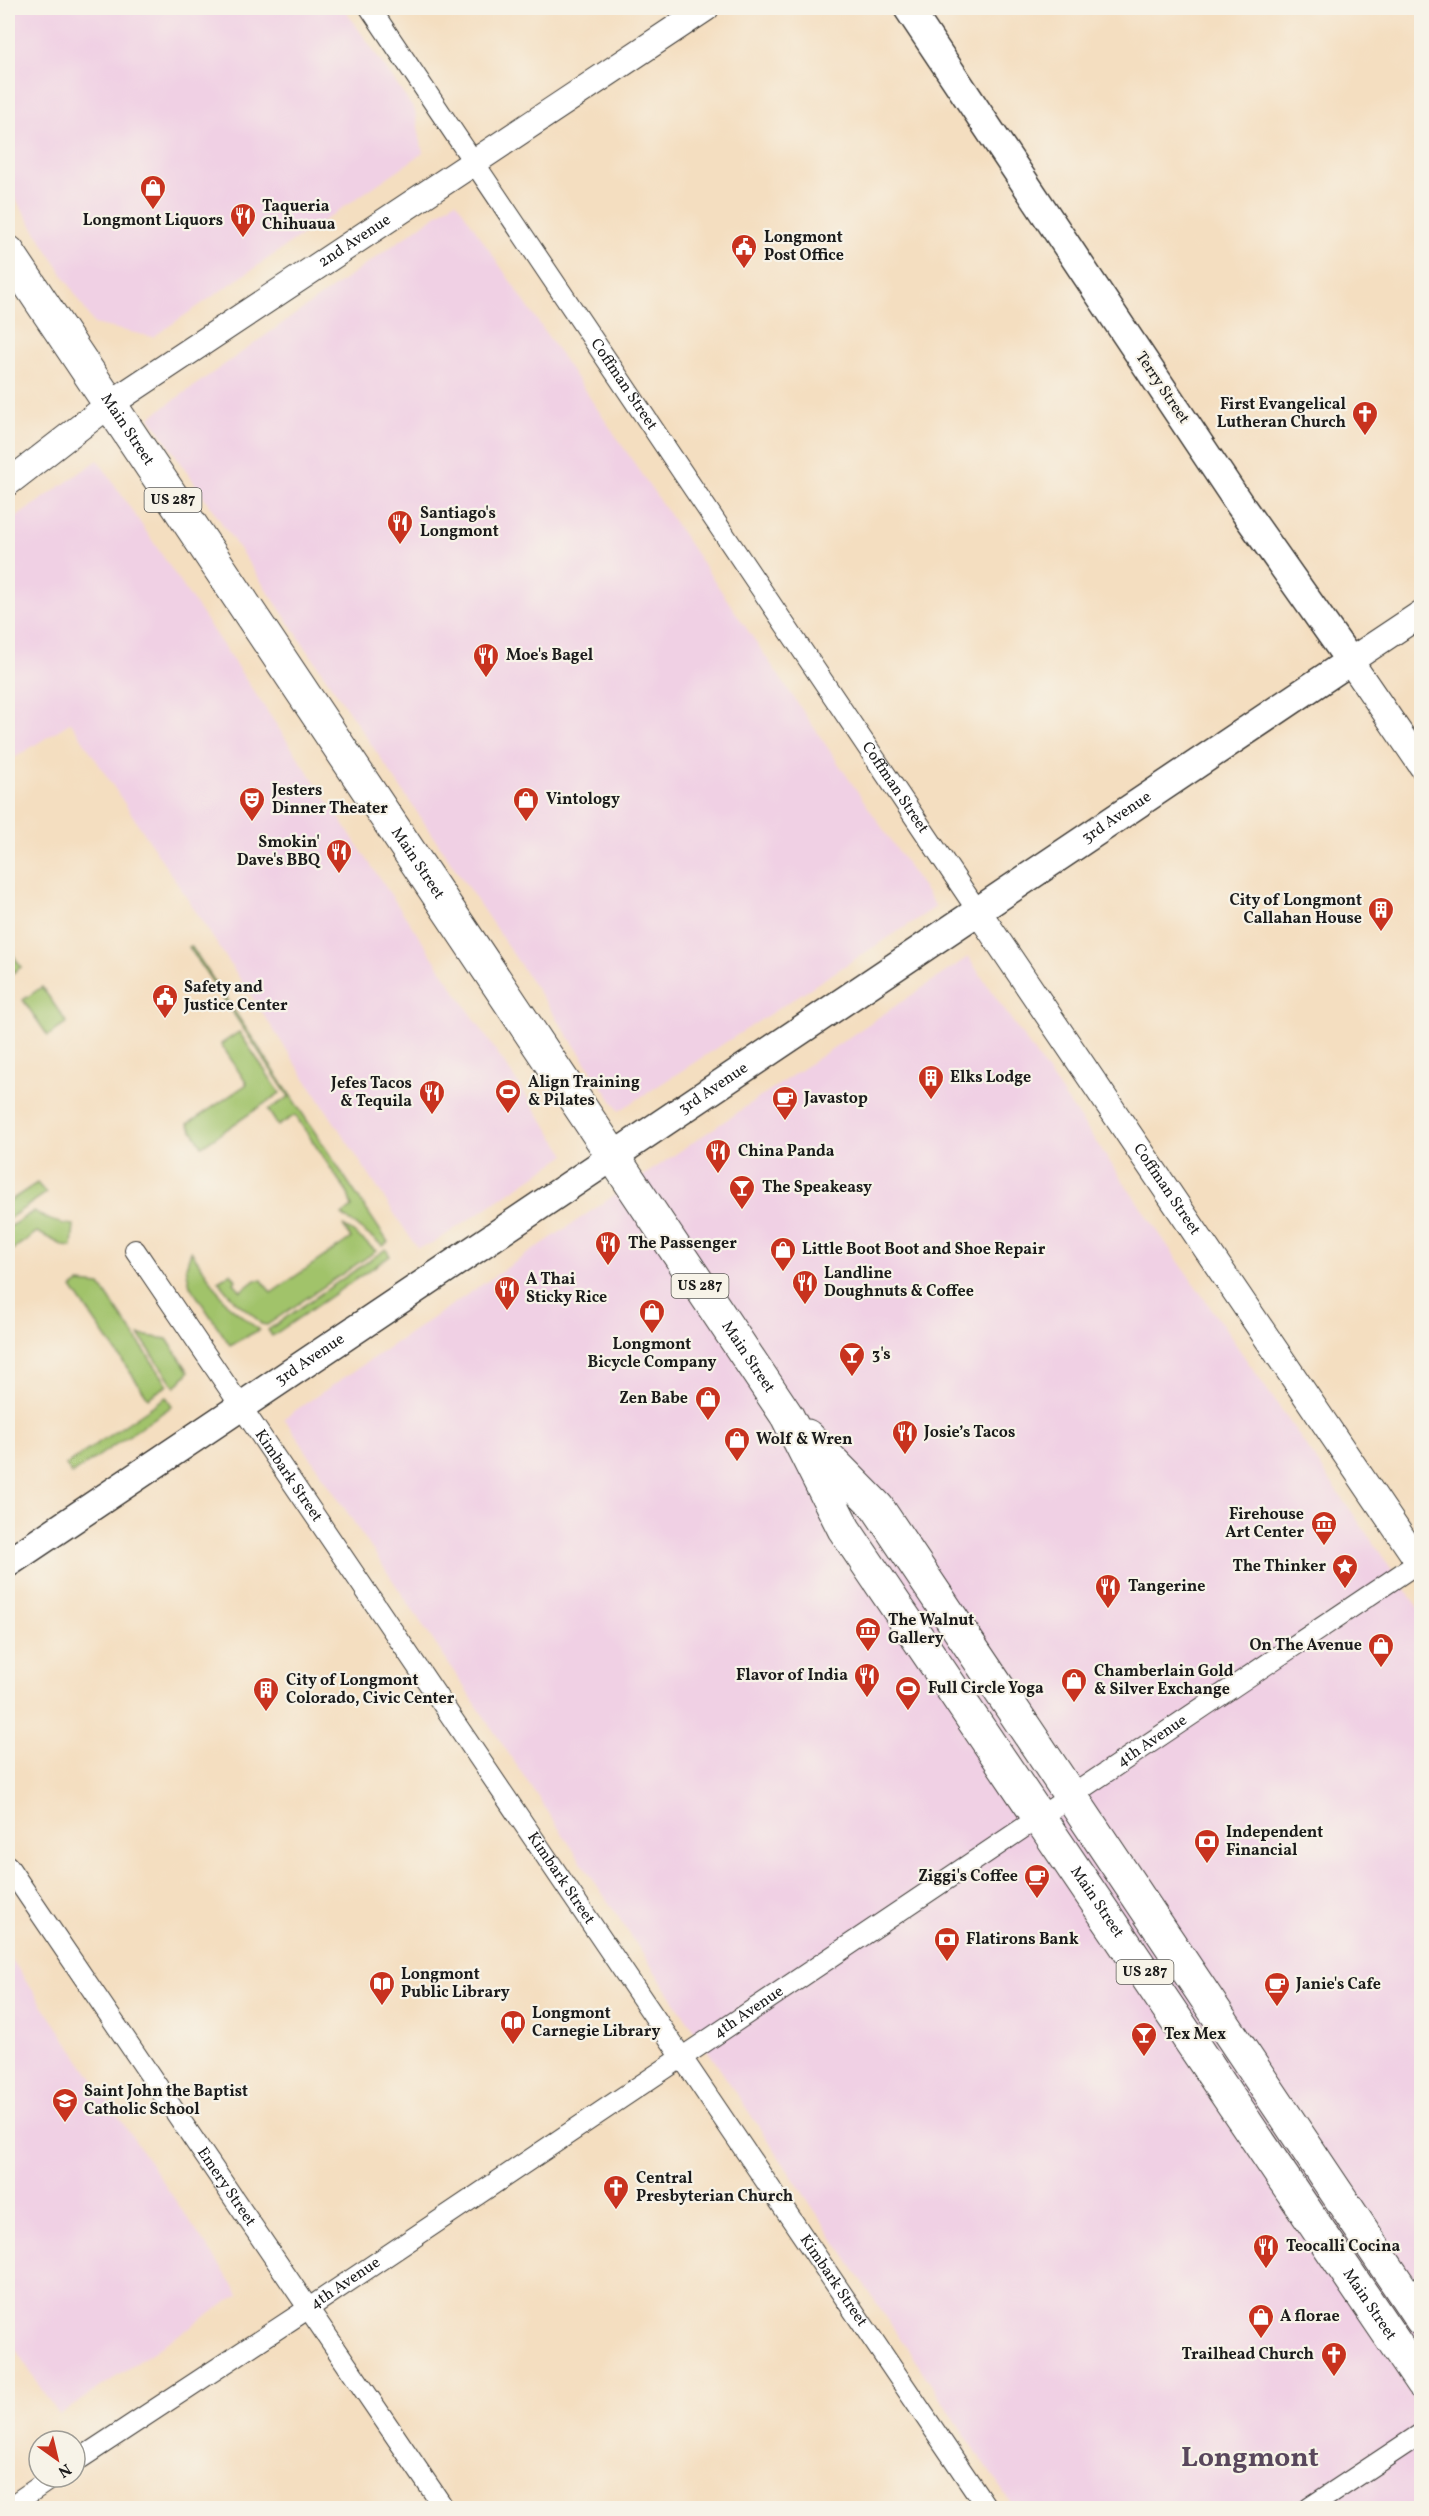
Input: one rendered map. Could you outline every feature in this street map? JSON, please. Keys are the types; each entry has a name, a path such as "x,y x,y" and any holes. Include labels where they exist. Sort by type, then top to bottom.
{"highway":[{"name":"Main Street","path":"8,252 787,1416 844,1529 1422,2383"},
{"name":"Main Street","path":"787,1416 877,1507 1422,2320"}],"main road":[{"name":"Terry Street","path":"908,8 1240,505 1350,661"},
{"name":"3rd Avenue","path":"8,1563 979,913 1350,661"}],"street":[{"name":"Coffman Street","path":"370,8 1420,1563"},
{"name":"2nd Avenue","path":"8,483 110,404 706,8"},
{"name":"3rd Avenue","path":"1350,661 1422,613"},
{"name":"Terry Street","path":"1350,661 1422,766"},
{"name":"Kimbark Street","path":"135,1250 987,2508"},
{"name":"4th Avenue","path":"87,2454 309,2308 1420,1563"},
{"name":"Emery Street","path":"8,1866 444,2508"},
{"path":"1309,2508 1422,2433"},
{"path":"8,2508 36,2489"}],"shaded area":[{"path":"8,8 344,8 415,111 423,153 153,337 94,324 8,187"},
{"path":"456,201 936,907 619,1111 150,417"},
{"path":"98,460 566,1155 432,1244 417,1248 71,722 8,762 8,523"},
{"path":"968,957 1421,1612 1421,2508 1014,2508 284,1418"},
{"name":"Saint John the Baptist Catholic School","path":"8,1954 239,2294 59,2415 8,2338"}],"green space":[{"path":"191,946 388,1242 383,1246 342,1215 352,1207 348,1194 295,1115 278,1126 268,1110 289,1097 189,947"},
{"path":"8,947 21,967 8,976"},
{"path":"42,987 67,1023 48,1036 23,1000"},
{"path":"239,1032 280,1093 202,1146 188,1124 247,1084 221,1044"},
{"path":"37,1183 46,1193 8,1219 8,1202"},
{"path":"34,1211 52,1221 74,1225 72,1247 64,1246 37,1232 8,1253 8,1228"},
{"path":"343,1226 376,1251 267,1325 261,1324 235,1301 218,1281 231,1273 236,1280 234,1283 241,1291 255,1280 262,1280 271,1293 351,1238"},
{"path":"386,1249 390,1256 272,1336 268,1330"},
{"path":"191,1251 226,1303 259,1330 230,1345 190,1286 186,1267"},
{"path":"79,1283 100,1285 168,1385 148,1398 72,1288"},
{"path":"139,1335 167,1339 189,1372 175,1387"},
{"path":"166,1397 172,1406 72,1474 66,1465"}],"place":[{"name":"Longmont Liquors","path":"153,211"},
{"name":"Taqueria Chihuaua","path":"243,239"},
{"name":"Longmont Post Office","path":"744,270"},
{"name":"First Evangelical Lutheran Church","path":"1365,437"},
{"name":"Santiago's Longmont","path":"400,546"},
{"name":"Moe's Bagel","path":"486,679"},
{"name":"Jesters Dinner Theater","path":"252,823"},
{"name":"Vintology","path":"526,823"},
{"name":"Smokin' Dave's BBQ","path":"339,875"},
{"name":"City of Longmont Callahan House","path":"1381,933"},
{"name":"Safety and Justice Center","path":"165,1020"},
{"name":"Elks Lodge","path":"931,1101"},
{"name":"Align Training & Pilates","path":"508,1115"},
{"name":"Jefes Tacos & Tequila","path":"432,1116"},
{"name":"Javastop","path":"785,1122"},
{"name":"China Panda","path":"718,1175"},
{"name":"The Speakeasy","path":"742,1211"},
{"name":"The Passenger","path":"608,1267"},
{"name":"Little Boot Boot and Shoe Repair","path":"783,1273"},
{"name":"Landline Doughnuts & Coffee","path":"805,1306"},
{"name":"A Thai Sticky Rice","path":"507,1312"},
{"name":"Longmont Bicycle Company","path":"652,1335"},
{"name":"3's","path":"852,1378"},
{"name":"Zen Babe","path":"708,1422"},
{"name":"Josie’s Tacos","path":"905,1456"},
{"name":"Wolf & Wren","path":"737,1463"},
{"name":"Firehouse Art Center","path":"1324,1547"},
{"name":"The Thinker","path":"1345,1590"},
{"name":"Tangerine","path":"1108,1610"},
{"name":"The Walnut Gallery","path":"868,1653"},
{"name":"On The Avenue","path":"1381,1669"},
{"name":"Flavor of India","path":"867,1699"},
{"name":"Chamberlain Gold & Silver Exchange","path":"1074,1704"},
{"name":"Full Circle Yoga","path":"908,1712"},
{"name":"City of Longmont Colorado, Civic Center","path":"266,1713"},
{"name":"Independent Financial","path":"1207,1865"},
{"name":"Ziggi's Coffee","path":"1037,1900"},
{"name":"Flatirons Bank","path":"947,1963"},
{"name":"Longmont Public Library","path":"382,2007"},
{"name":"Janie's Cafe","path":"1277,2008"},
{"name":"Longmont Carnegie Library","path":"513,2046"},
{"name":"Tex Mex","path":"1144,2058"},
{"name":"Saint John the Baptist Catholic School","path":"65,2124"},
{"name":"Central Presbyterian Church","path":"616,2211"},
{"name":"Teocalli Cocina","path":"1266,2270"},
{"name":"A florae","path":"1261,2340"},
{"name":"Trailhead Church","path":"1334,2378"}],"district":[{"name":"Longmont","path":"1250,2458"}]}
